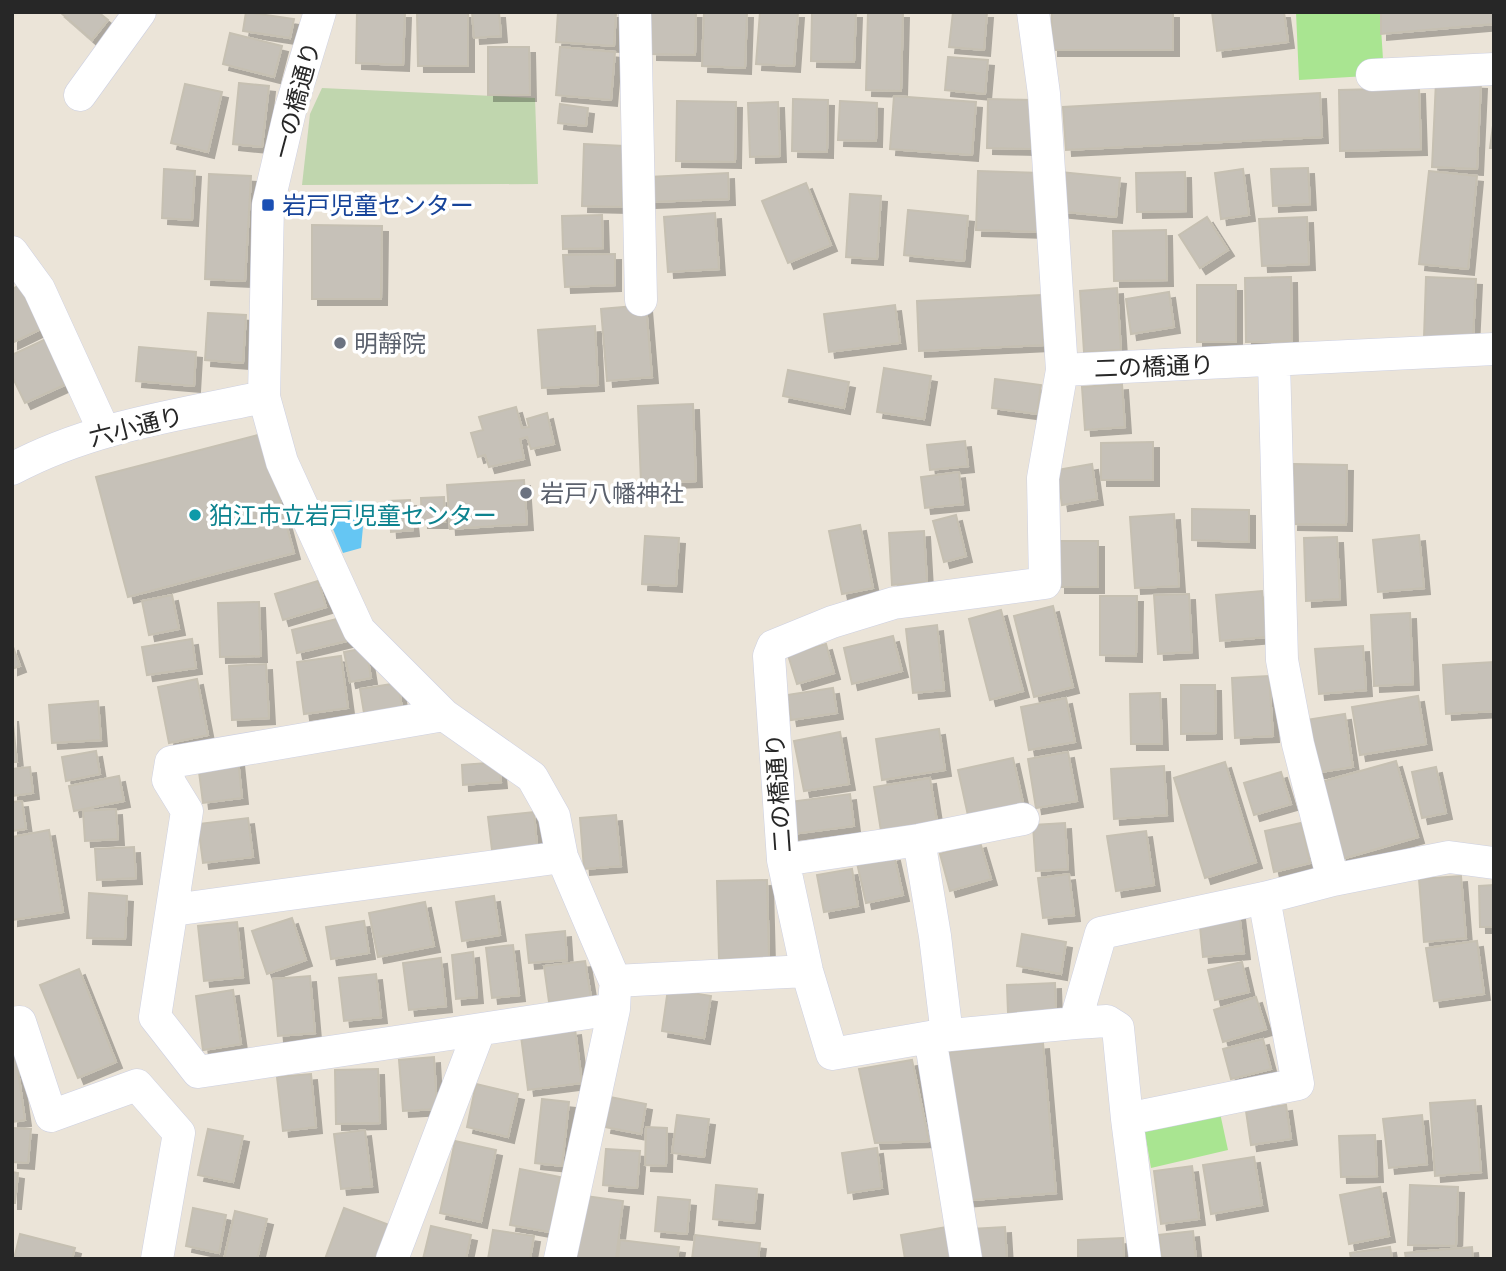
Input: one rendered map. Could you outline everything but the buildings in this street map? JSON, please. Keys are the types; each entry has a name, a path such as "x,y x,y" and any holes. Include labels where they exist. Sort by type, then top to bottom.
{"street":[{"path":"80,95 140,12"},
{"name":"一の橋通り","path":"264,397 268,205 290,111 320,12"},
{"path":"635,12 641,300"},
{"path":"1033,12 1044,94 1062,370"},
{"path":"1372,75 1494,69"},
{"path":"12,252 39,289 104,431"},
{"name":"二の橋通り","path":"939,1036 832,1054 807,971 783,860 769,656 773,646 832,622 894,603 1045,583 1043,478 1062,370 1494,349"},
{"path":"1274,361 1282,660 1298,744 1333,880"},
{"path":"264,397 282,463 359,630 444,715 532,777 554,816 562,858 614,995 560,1259"},
{"name":"六小通り","path":"12,469 43,452 104,431 264,397"},
{"path":"444,715 171,762 168,780 187,811 155,1017 198,1072 479,1031 614,995 807,971"},
{"path":"783,860 919,840 1023,819"},
{"path":"919,840 935,936 939,1036 966,1259"},
{"path":"1075,1023 1101,933 1264,898 1333,880 1449,857 1494,863"},
{"path":"173,910 562,858"},
{"path":"1127,1119 1298,1084 1264,898"},
{"path":"939,1036 1107,1021 1118,1028 1145,1259"},
{"path":"12,1023 20,1022 51,1116 137,1085 178,1133 158,1259"},
{"path":"391,1259 479,1031"}],"green space":[{"path":"1296,12 1380,12 1384,75 1299,80"},
{"path":"322,88 535,98 538,184 302,185 310,114"},
{"path":"1220,1113 1228,1150 1151,1168 1144,1127"}],"water":[{"path":"351,500 364,516 361,548 343,553 326,512"}],"place":[{"name":"岩戸児童センター","path":"268,205"},
{"name":"明靜院","path":"340,343"},
{"name":"岩戸八幡神社","path":"526,493"},
{"name":"狛江市立岩戸児童センター","path":"195,515"}]}
